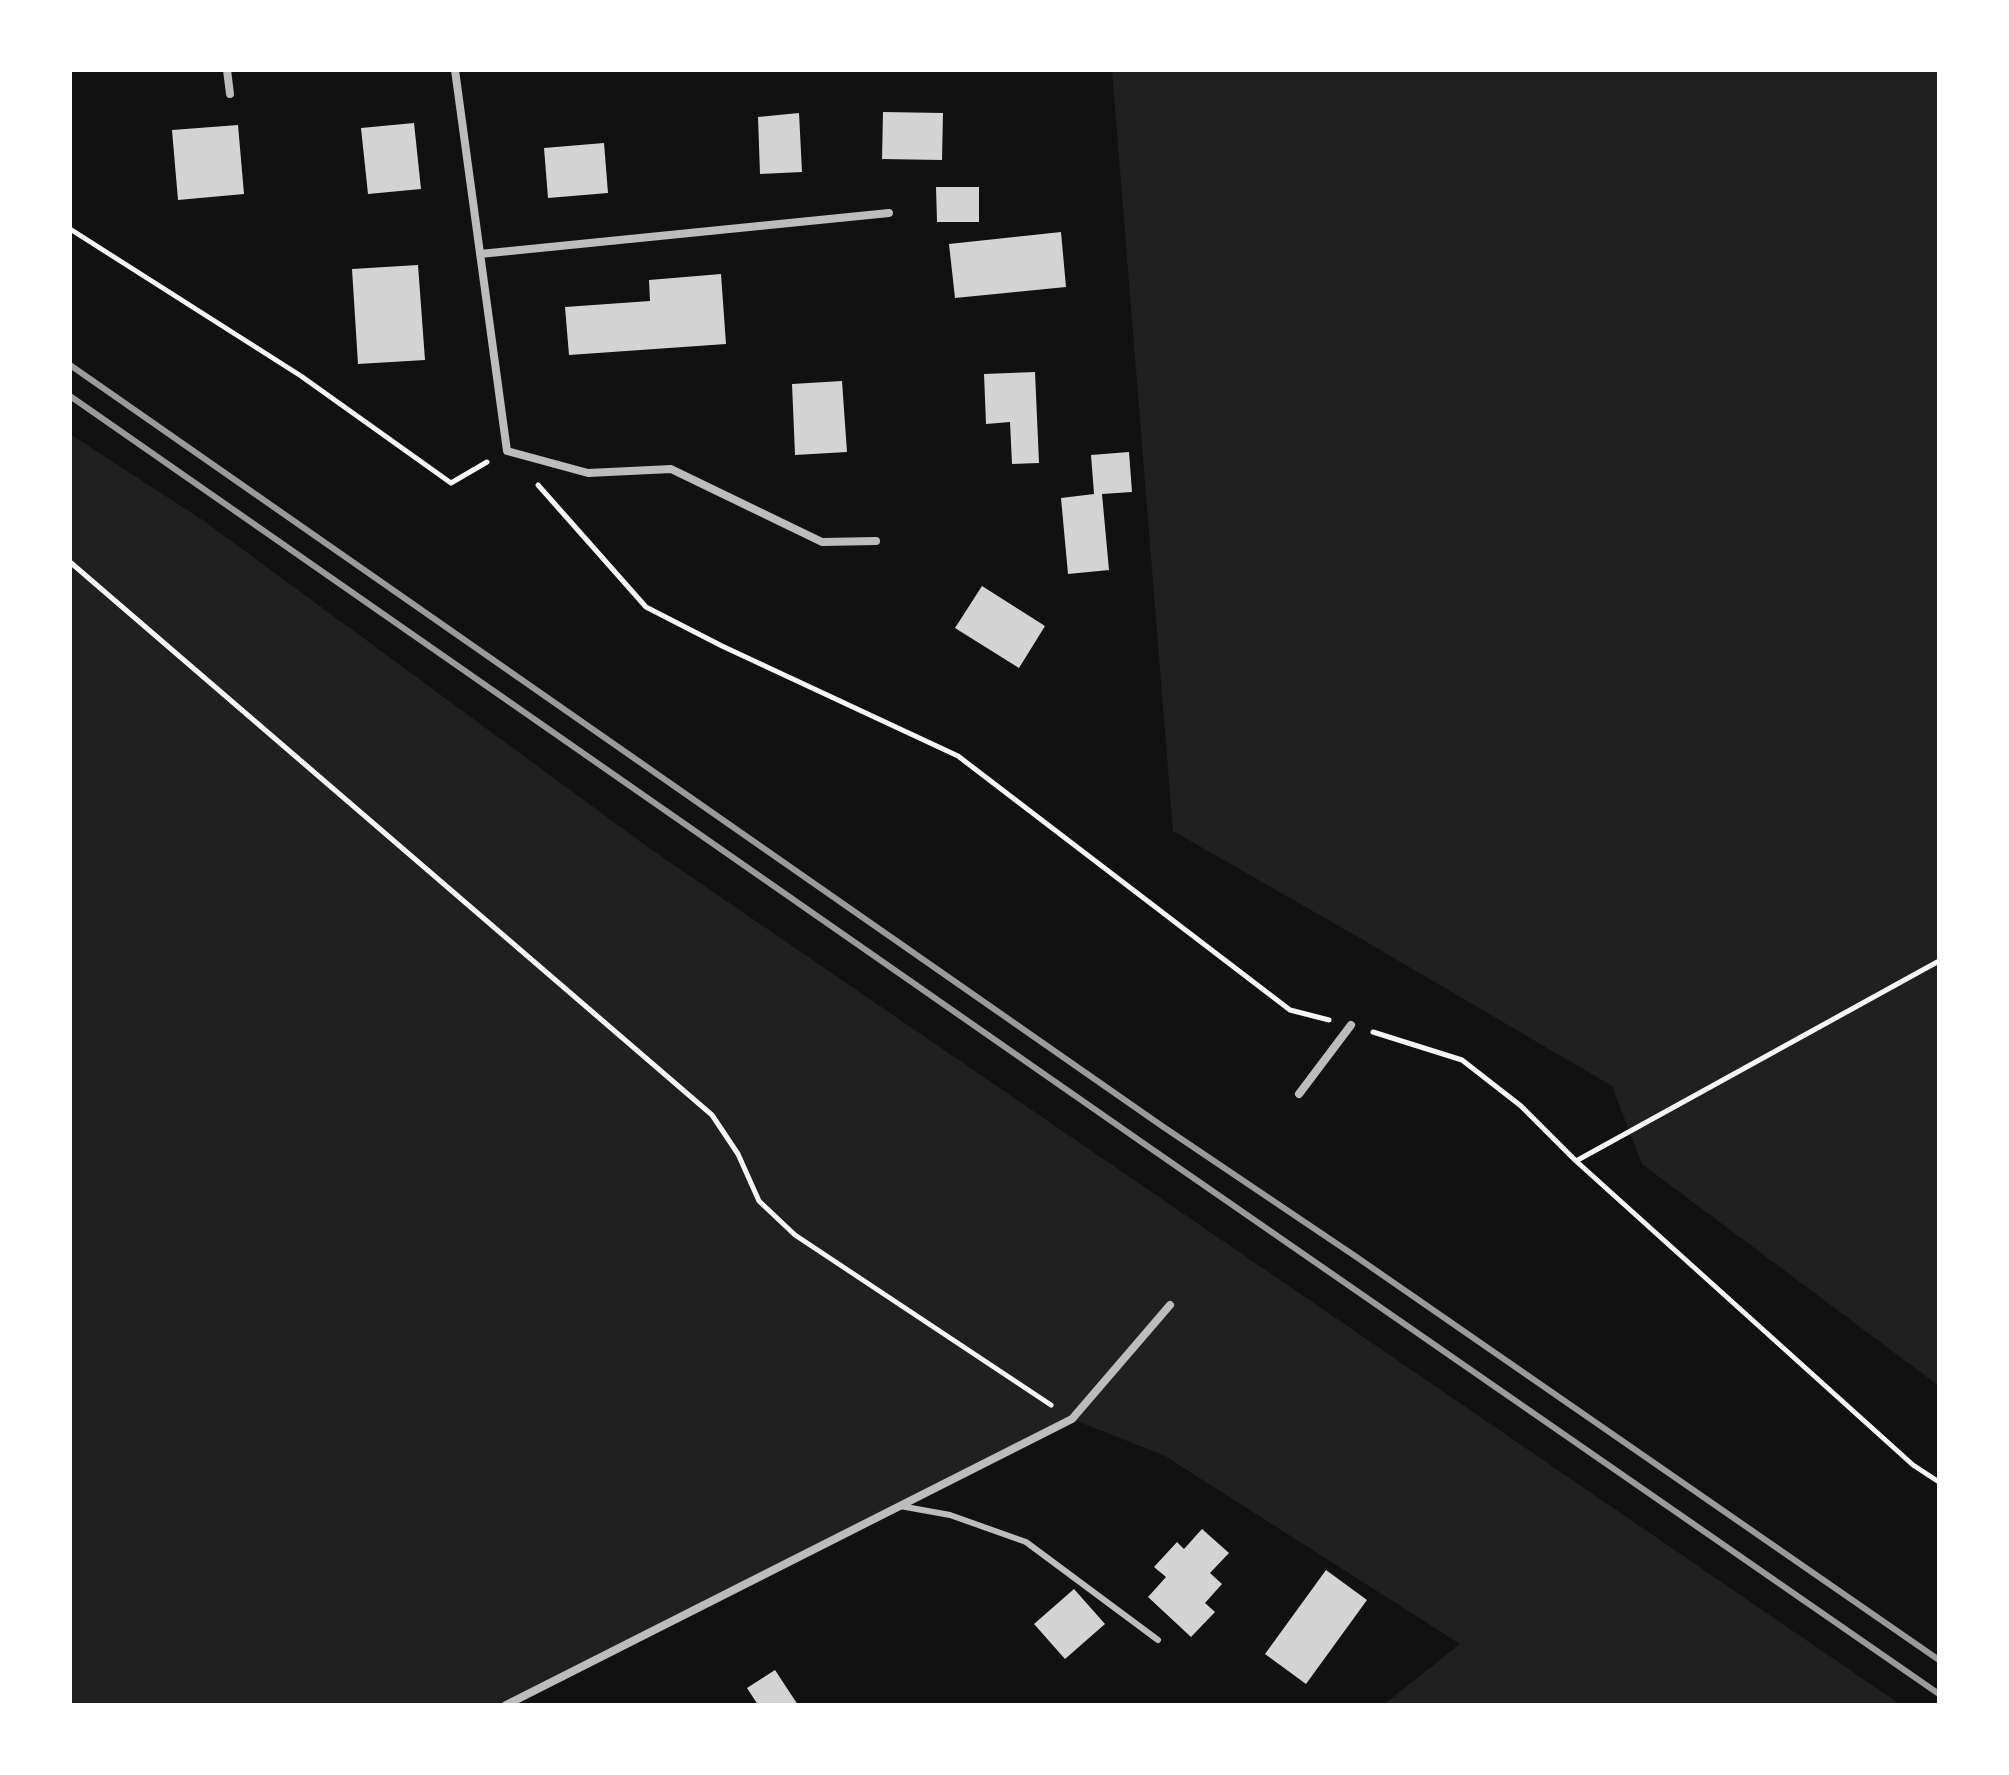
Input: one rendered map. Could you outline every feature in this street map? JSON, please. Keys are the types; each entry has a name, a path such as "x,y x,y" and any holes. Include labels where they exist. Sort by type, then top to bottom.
{"street":[{"path":"227,70 230,94"},
{"path":"455,70 507,451 588,473 671,469 822,542 876,541"},
{"path":"480,254 889,213"},
{"path":"1299,1094 1351,1025"},
{"path":"506,1705 1072,1419 1170,1305"}],"lane":[{"path":"900,1506 950,1515 1026,1542 1158,1640"}],"path":[{"path":"70,229 301,376 451,483 507,451"},
{"path":"537,484 646,607 722,646 958,756 1290,1010 1351,1025 1462,1060 1521,1106 1576,1161 1913,1465 1939,1482"},
{"path":"70,562 712,1115 738,1154 759,1201 795,1235 1072,1419"},
{"path":"1576,1161 1939,961"}],"shaded area":[{"path":"1112,70 1939,70 1939,1386 1642,1164 1612,1086 1173,831"},
{"path":"70,434 204,521 649,848 1901,1705 1383,1705 1460,1644 1165,1456 1072,1419 506,1705 70,1705"}],"building":[{"path":"883,112 943,113 942,160 882,159"},
{"path":"799,113 802,172 760,174 758,117"},
{"path":"414,123 421,189 368,194 361,128"},
{"path":"238,125 244,194 178,200 172,130"},
{"path":"604,143 608,193 548,198 544,148"},
{"path":"936,187 979,187 979,222 937,222"},
{"path":"1061,232 1066,287 955,298 949,244"},
{"path":"418,265 425,360 358,364 352,269"},
{"path":"721,274 726,344 569,355 565,307 650,301 649,280"},
{"path":"1035,372 1039,463 1012,464 1010,422 986,424 984,374"},
{"path":"842,381 847,452 795,455 792,384"},
{"path":"1129,452 1132,492 1102,494 1109,570 1068,574 1061,498 1094,494 1091,455"},
{"path":"982,586 1045,626 1019,668 955,628"},
{"path":"1202,1529 1229,1553 1210,1573 1222,1584 1205,1603 1215,1612 1191,1637 1148,1597 1166,1577 1154,1567 1177,1542 1184,1549"},
{"path":"1326,1570 1367,1600 1306,1684 1265,1654"},
{"path":"1074,1589 1105,1624 1065,1659 1034,1624"},
{"path":"775,1670 798,1705 758,1705 747,1688"}],"railway":[{"path":"70,365 1162,1126 1939,1660"},
{"path":"70,396 1939,1694"}]}
